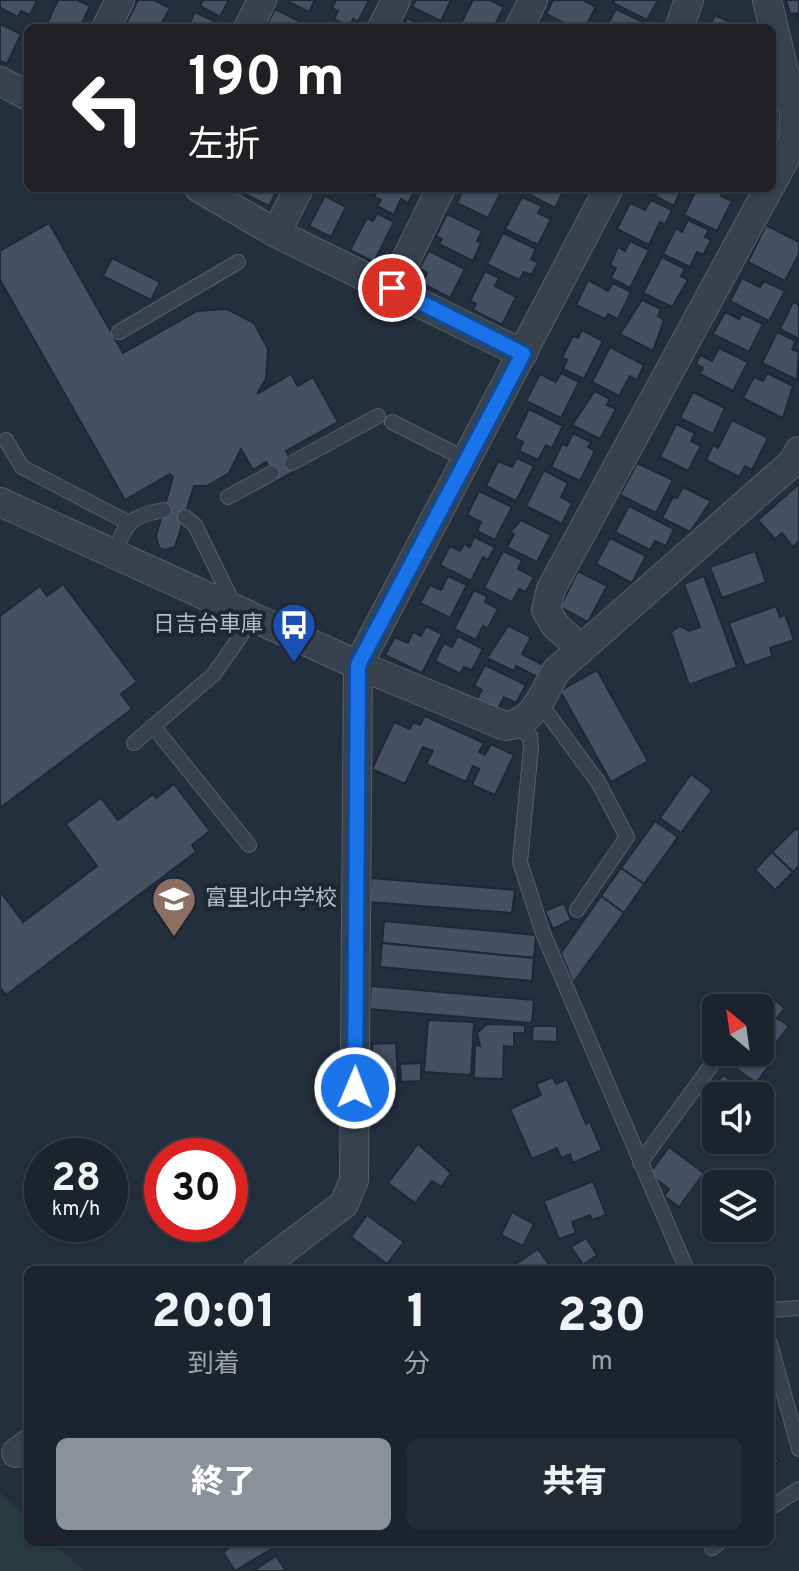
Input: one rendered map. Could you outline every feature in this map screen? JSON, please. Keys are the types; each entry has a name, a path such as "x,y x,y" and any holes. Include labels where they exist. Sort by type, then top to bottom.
{"street":[{"path":"108,24 120,0"},
{"path":"250,24 262,0"},
{"path":"384,24 396,0"},
{"path":"521,24 533,0"},
{"path":"680,24 689,0"},
{"path":"767,0 773,24"},
{"path":"776,37 794,112 796,144 776,176"},
{"path":"0,81 24,94"},
{"path":"206,192 276,233 523,354"},
{"path":"276,233 297,192"},
{"path":"392,288 439,192"},
{"path":"260,1266 344,1204 354,1180 358,665 607,192"},
{"path":"580,648 555,625 546,610 551,589 767,192"},
{"path":"0,502 358,665 489,720 514,726 532,714 556,671 793,462 799,451"}],"lane":[{"path":"119,332 238,262"},
{"path":"292,463 385,419 467,460"},
{"path":"6,440 22,467 129,523"},
{"path":"228,497 272,473"},
{"path":"114,554 129,523 138,515 164,510"},
{"path":"134,743 214,674 233,652 245,613 195,525 185,517"},
{"path":"539,702 598,782 627,837 577,910"},
{"path":"153,726 249,845"},
{"path":"514,726 530,736 531,748 520,862 543,933 685,1266"},
{"path":"640,1163 711,1066"},
{"path":"774,1310 799,1308"},
{"path":"774,1358 799,1449"},
{"path":"774,1505 799,1489"}],"green space":[{"path":"0,1493 24,1515 24,1546 57,1546 84,1571 0,1571"}],"building":[{"path":"0,0 37,0 30,15 21,11 18,17 0,8"},
{"path":"58,0 77,0 90,6 82,24 47,24"},
{"path":"138,0 154,0 170,8 163,21 167,24 127,22"},
{"path":"203,0 229,0 220,17 200,6"},
{"path":"285,0 315,0 309,12"},
{"path":"336,0 369,0 358,22 353,19 350,24 334,19 338,11 332,8"},
{"path":"416,0 451,0 441,21 412,7"},
{"path":"473,0 490,0 504,7 495,24 461,24"},
{"path":"553,0 583,0 596,7 587,24 566,24 546,14"},
{"path":"615,0 658,0 647,20 613,3"},
{"path":"786,0 799,0 799,21 797,13 790,14"},
{"path":"275,9 305,24 267,24"},
{"path":"616,9 647,24 608,24"},
{"path":"195,12 220,24 189,24"},
{"path":"715,15 733,24 711,24"},
{"path":"407,18 419,24 404,24"},
{"path":"0,24 21,34 7,64 0,61"},
{"path":"244,192 276,192 269,206"},
{"path":"376,192 414,192 408,203 401,199 394,215 377,206 381,200 374,197"},
{"path":"462,192 501,192 488,218 457,203"},
{"path":"530,192 563,192 555,208 530,195"},
{"path":"657,192 680,192 674,206 655,196"},
{"path":"695,192 723,192 721,196 732,201 717,231 684,215"},
{"path":"325,196 346,207 331,237 309,226"},
{"path":"522,197 542,206 538,213 551,219 538,245 505,229"},
{"path":"651,200 672,210 665,225 660,222 649,245 617,229 630,203 645,210"},
{"path":"377,213 394,222 374,262 350,250 367,218 373,221"},
{"path":"447,214 482,231 477,241 481,243 473,261 439,244 442,239 436,236"},
{"path":"688,220 709,230 705,237 711,240 703,255 697,252 690,267 663,254 676,228 682,232"},
{"path":"49,223 123,353 197,311 227,309 254,323 268,349 266,379 257,394 291,374 298,386 313,377 338,422 286,451 296,470 277,481 266,462 253,470 241,449 229,473 207,486 194,486 175,547 164,550 159,547 156,536 173,477 170,474 125,500 0,280 0,251"},
{"path":"766,225 799,242 799,254 785,281 748,262"},
{"path":"503,233 536,249 531,259 538,263 531,275 524,272 519,280 487,264"},
{"path":"630,241 649,250 630,288 611,278 616,268 610,265 618,247 625,251"},
{"path":"429,251 465,269 450,298 422,283 427,273 419,268"},
{"path":"662,257 685,269 681,276 688,280 672,307 643,293"},
{"path":"112,258 160,282 151,300 103,276"},
{"path":"485,271 499,278 495,286 516,297 502,325 473,310 476,304 470,301"},
{"path":"742,278 760,287 764,281 785,291 769,321 730,301"},
{"path":"588,280 608,291 613,283 631,292 618,319 608,314 605,319 576,305"},
{"path":"642,300 661,309 658,316 664,320 653,351 620,334"},
{"path":"793,302 799,305 799,339 780,329"},
{"path":"725,312 739,319 742,314 763,324 749,352 713,334"},
{"path":"582,330 603,341 584,379 563,369 567,360 562,357 573,336 578,338"},
{"path":"777,332 796,341 792,349 799,352 797,380 762,363"},
{"path":"610,347 644,365 637,380 630,376 619,396 592,382"},
{"path":"719,348 748,362 733,391 700,374 703,368 696,364 700,355 712,361"},
{"path":"561,373 579,382 561,418 526,401 540,374 556,382"},
{"path":"767,373 793,386 783,418 743,398 754,377 763,381"},
{"path":"595,391 610,399 607,405 616,409 600,439 572,425"},
{"path":"693,392 725,408 713,434 680,418"},
{"path":"529,409 563,426 552,448 546,445 538,460 519,451 523,442 515,438"},
{"path":"732,420 768,438 752,470 745,466 739,477 706,460 713,445 718,448"},
{"path":"676,424 695,433 691,441 701,446 688,471 660,457"},
{"path":"573,433 591,442 588,447 595,451 580,481 551,467 562,444 567,446"},
{"path":"517,458 534,466 516,501 486,486 498,461 512,467"},
{"path":"637,463 673,480 656,513 620,495"},
{"path":"544,470 568,483 561,497 572,503 562,524 526,506"},
{"path":"799,484 799,541 793,547 782,533 775,539 758,520"},
{"path":"683,487 711,501 690,532 662,518 673,497 677,498"},
{"path":"479,491 512,507 495,540 477,531 481,522 467,515"},
{"path":"629,506 674,529 666,546 655,541 650,550 615,532"},
{"path":"521,520 551,535 537,562 507,547 514,534 510,532"},
{"path":"474,537 495,547 488,560 483,557 471,581 440,565 450,546 460,551 464,544 470,547"},
{"path":"610,538 646,556 632,583 596,564"},
{"path":"503,551 522,560 518,569 534,577 526,592 519,589 512,602 484,588"},
{"path":"755,551 766,582 722,598 710,567"},
{"path":"578,571 607,586 588,622 560,607"},
{"path":"448,576 467,585 450,618 420,603 430,585 441,590"},
{"path":"704,576 737,667 689,685 671,632 680,626 689,631 700,627 684,584"},
{"path":"63,584 137,682 121,694 132,709 0,808 0,616 40,586 47,596"},
{"path":"474,590 487,596 485,602 498,609 488,628 483,626 476,640 454,629"},
{"path":"776,606 780,617 785,615 794,640 770,648 772,656 745,666 729,623"},
{"path":"426,626 442,634 422,673 385,655 395,637 408,643 413,632 421,636"},
{"path":"508,626 531,637 522,654 543,665 537,677 516,666 514,671 487,658"},
{"path":"458,636 483,649 472,670 464,667 460,674 435,661 444,643 452,647"},
{"path":"485,665 526,685 516,703 504,697 497,711 476,701 482,690 474,686"},
{"path":"597,670 648,761 611,782 560,691"},
{"path":"425,716 484,743 479,752 485,755 491,744 514,755 495,795 472,785 479,769 473,766 466,782 426,764 433,751 423,747 405,784 372,769 394,722 410,729 413,722 420,725"},
{"path":"691,774 712,790 681,833 660,818"},
{"path":"174,784 210,831 192,845 196,852 6,995 0,987 0,891 23,922 97,866 66,824 101,798 118,820 153,794 156,798"},
{"path":"655,821 678,837 644,884 621,868"},
{"path":"796,828 799,831 799,866 793,872 772,852"},
{"path":"772,852 793,872 775,890 755,870"},
{"path":"621,868 644,884 624,913 601,896"},
{"path":"371,878 515,890 512,913 369,902"},
{"path":"601,896 624,913 573,983 561,953"},
{"path":"564,903 571,920 553,929 545,911"},
{"path":"384,921 536,935 534,958 382,943"},
{"path":"382,943 534,958 532,981 380,967"},
{"path":"371,986 534,1000 532,1023 369,1009"},
{"path":"774,1000 785,1008 777,1018 789,1026 777,1042 774,1040"},
{"path":"428,1020 474,1022 471,1075 424,1072"},
{"path":"487,1024 525,1025 525,1033 514,1033 514,1047 504,1046 503,1079 474,1078 475,1045 480,1046 477,1033"},
{"path":"533,1026 557,1026 557,1042 532,1041"},
{"path":"396,1043 398,1082 373,1083 372,1044"},
{"path":"421,1063 421,1081 401,1082 400,1064"},
{"path":"733,1066 769,1066 755,1082"},
{"path":"723,1075 733,1082 718,1082"},
{"path":"553,1077 556,1084 567,1079 586,1124 590,1122 602,1150 573,1163 570,1154 561,1158 557,1148 532,1159 510,1109 541,1095 536,1084"},
{"path":"418,1144 451,1173 441,1187 432,1181 415,1203 388,1183"},
{"path":"669,1147 702,1172 679,1207 664,1196 669,1189 649,1174"},
{"path":"593,1181 606,1215 592,1220 590,1215 572,1222 576,1233 559,1239 544,1201"},
{"path":"512,1212 534,1224 523,1246 501,1235"},
{"path":"367,1215 404,1242 387,1264 351,1237"},
{"path":"586,1238 597,1255 583,1265 571,1247"},
{"path":"538,1249 550,1266 513,1266"},
{"path":"232,1546 273,1548 235,1571 223,1552"},
{"path":"276,1556 286,1571 253,1571"}],"place":[{"name":"日吉台車庫","path":"294,664"},
{"name":"富里北中学校","path":"174,938"}],"route":[{"path":"355,1088 358,665 523,354 392,288"}]}
